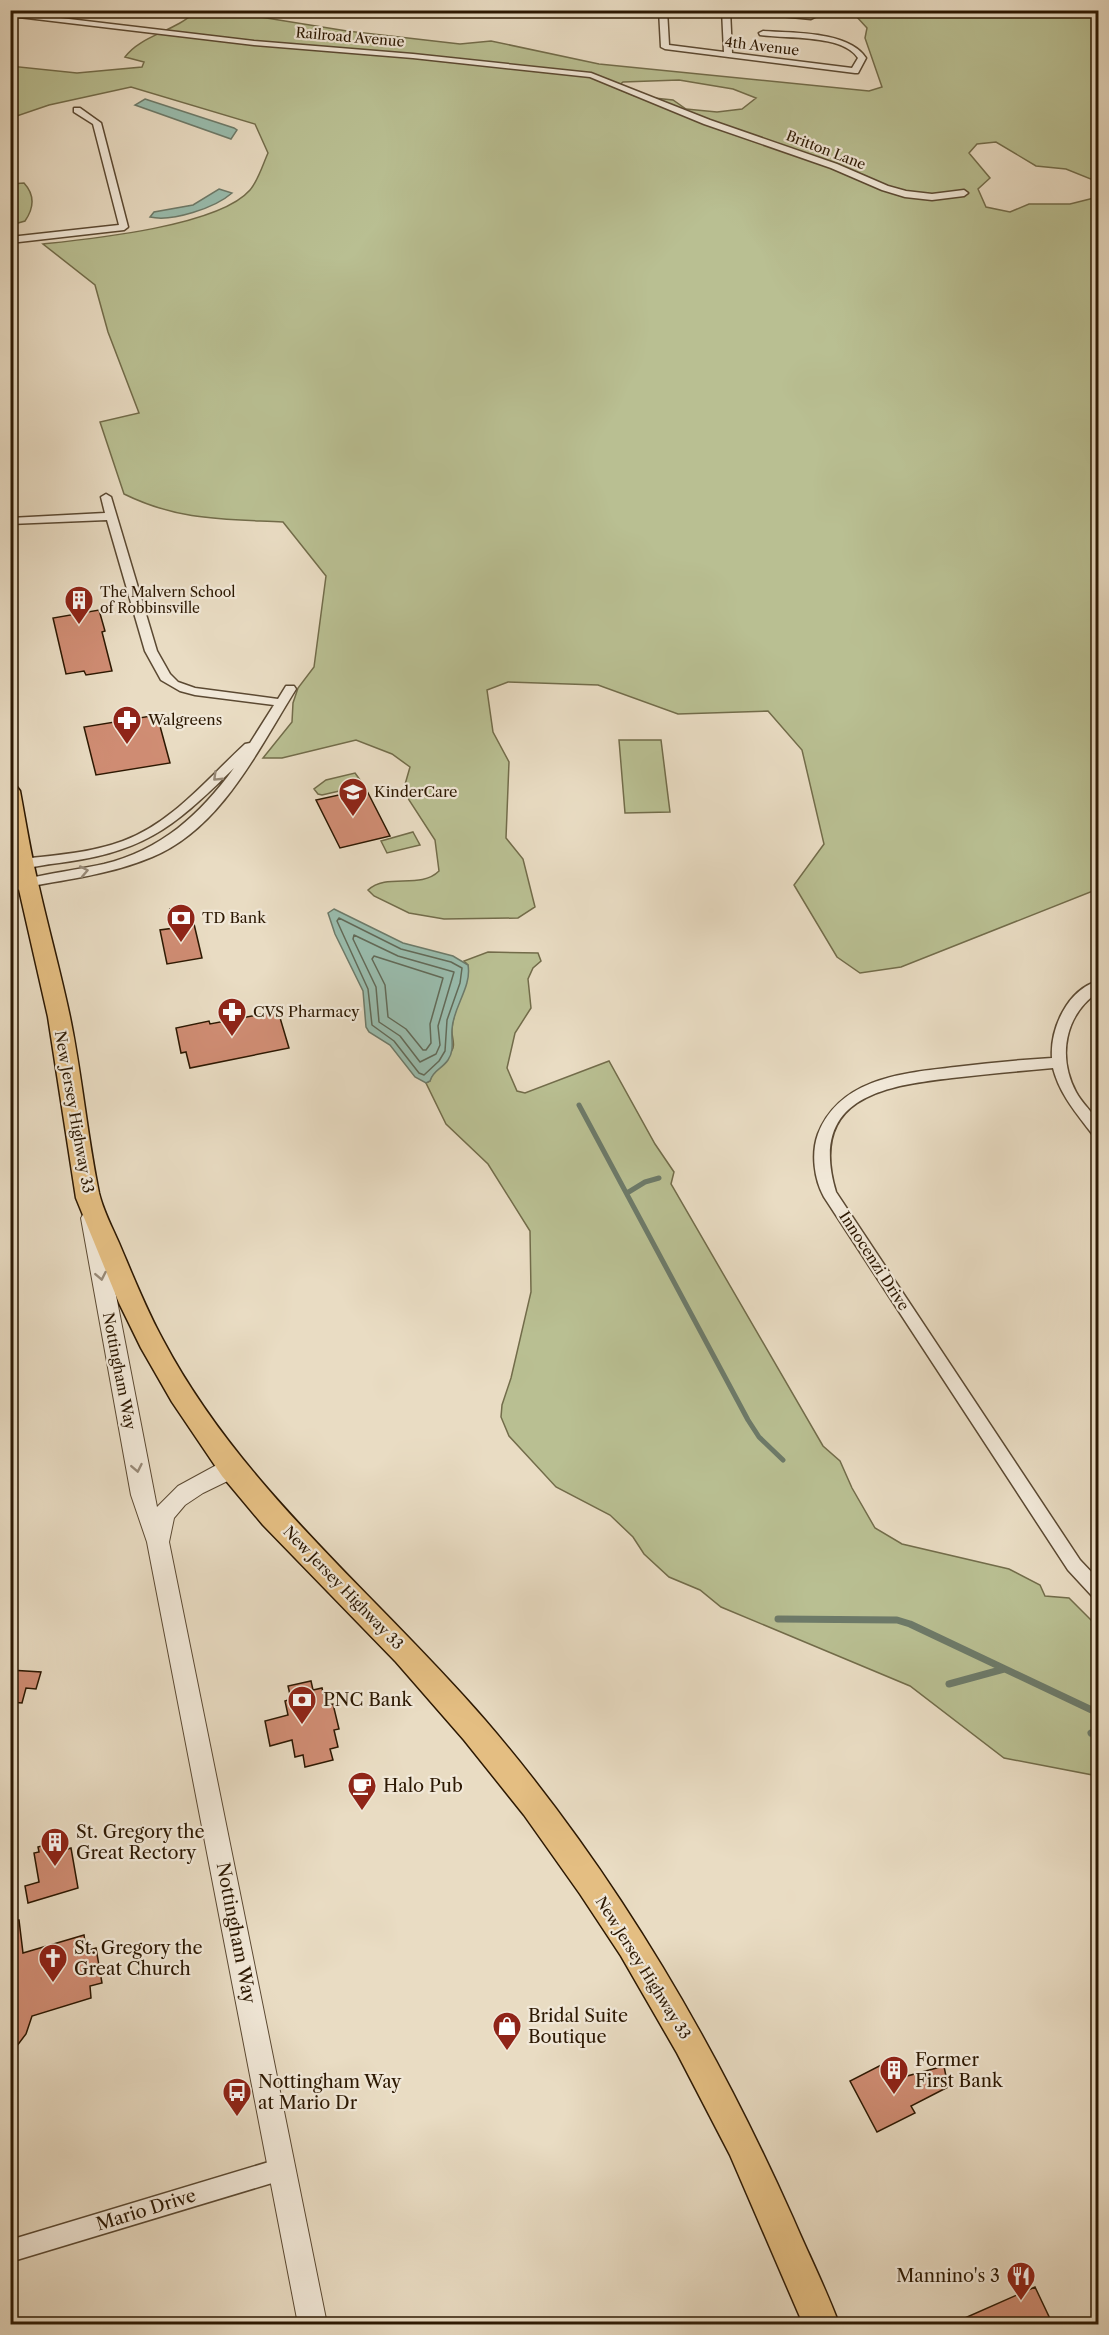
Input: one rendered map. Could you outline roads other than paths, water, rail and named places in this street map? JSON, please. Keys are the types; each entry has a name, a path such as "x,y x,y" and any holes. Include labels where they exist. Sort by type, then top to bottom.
{"main road":[{"name":"New Jersey Highway 33","path":"10,791 18,874 59,1017 88,1198 132,1303 154,1348 181,1394 232,1468 281,1525 406,1653 475,1730 535,1805 591,1883 632,1945 688,2040 742,2143 821,2325"}],"street":[{"name":"4th Avenue","path":"663,10 665,47 855,71 863,55 850,45 830,40 763,33"},
{"path":"726,10 728,55"},
{"path":"759,44 763,33 757,11 811,17"},
{"name":"Railroad Avenue","path":"10,14 254,43 413,56 591,75 681,112"},
{"path":"10,240 124,227 97,123 77,110"},
{"name":"Britton Lane","path":"681,112 834,166 905,194 932,196 964,193"},
{"path":"10,232 122,220"},
{"path":"106,497 151,651 156,666 166,678 177,687 190,692 233,694 281,703"},
{"path":"10,521 37,517 111,516"},
{"path":"18,874 116,865 170,843 203,817 231,784 290,689"},
{"path":"18,874 100,852 143,837 183,809 260,737"},
{"path":"1098,986 1079,1000 1068,1013 1058,1044 1058,1063 1070,1094 1098,1131"},
{"name":"Innocenzi Drive","path":"1058,1063 1014,1065 904,1079 868,1090 851,1100 827,1127 821,1143 820,1158 822,1176 829,1193 1074,1565 1098,1591"},
{"name":"Nottingham Way","path":"88,1198 94,1242 142,1495 158,1542 313,2325"},
{"name":"Nottingham Way","path":"158,1542 165,1514 174,1502 186,1492 232,1468"},
{"name":"Mario Drive","path":"10,2251 282,2169"}],"water":[{"path":"145,99 237,130 231,139 135,105"},
{"path":"219,189 232,193 204,209 181,216 150,217 154,212 193,205"},
{"path":"334,909 403,943 453,956 468,965 469,973 465,989 453,1021 451,1052 448,1060 433,1074 430,1081 426,1083 415,1077 390,1045 369,1032 366,1027 363,991 335,934 328,913"}],"waterway":[{"path":"579,1105 748,1420 759,1437 783,1460"},
{"path":"627,1193 645,1182 659,1178"},
{"path":"778,1619 897,1620 910,1624 1098,1713"},
{"path":"949,1684 1004,1669"},
{"path":"1091,1733 1098,1730"}],"place":[{"name":"The Malvern School of Robbinsville","path":"79,626"},
{"name":"Walgreens","path":"127,746"},
{"name":"KinderCare","path":"353,818"},
{"name":"TD Bank","path":"181,944"},
{"name":"CVS Pharmacy","path":"232,1038"},
{"name":"PNC Bank","path":"302,1726"},
{"name":"Halo Pub","path":"362,1812"},
{"name":"St. Gregory the Great Rectory","path":"55,1868"},
{"name":"St. Gregory the Great Church","path":"53,1984"},
{"name":"Bridal Suite Boutique","path":"507,2052"},
{"name":"Former First Bank","path":"894,2096"},
{"name":"Nottingham Way at Mario Dr","path":"237,2118"},
{"name":"Mannino's 3","path":"1021,2302"}]}
